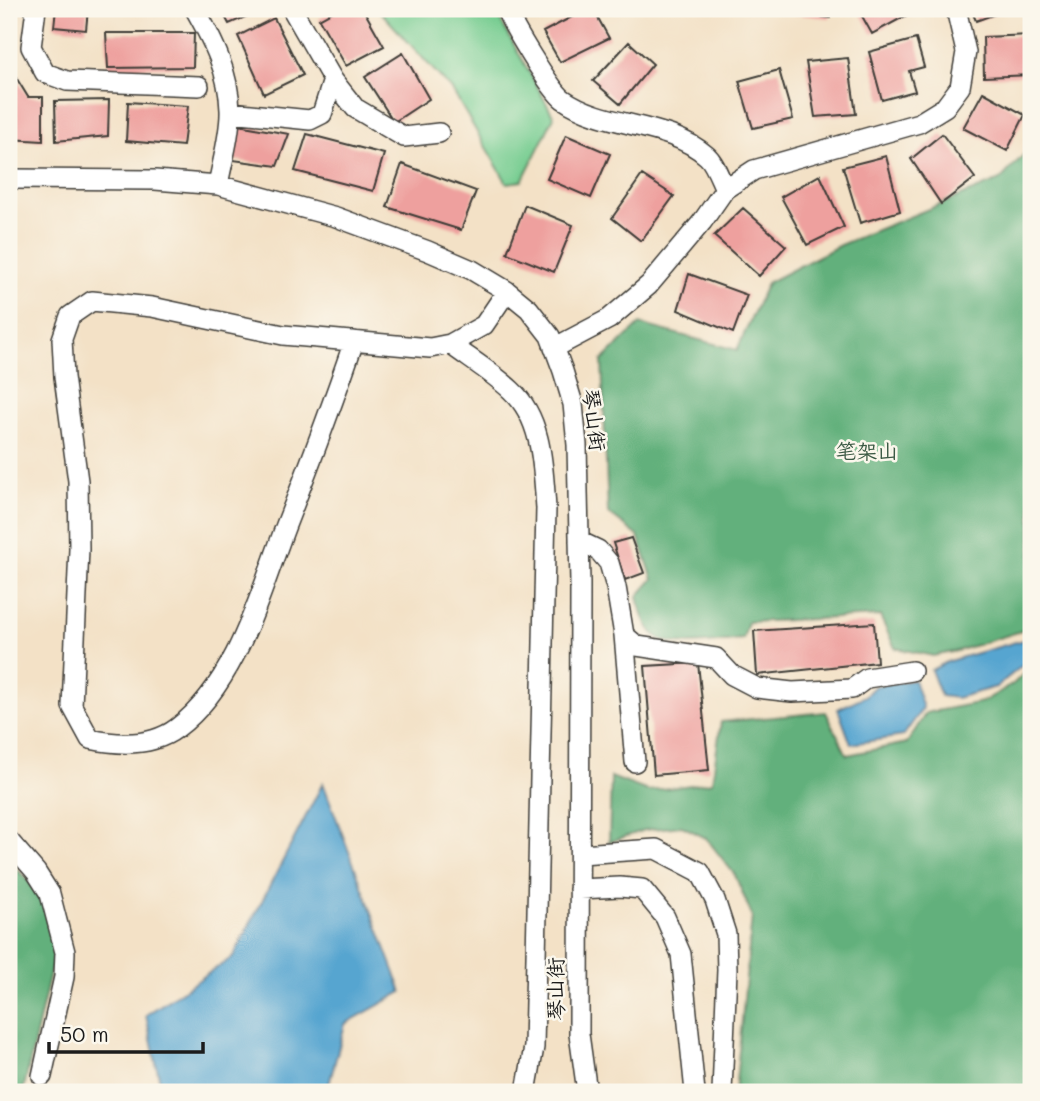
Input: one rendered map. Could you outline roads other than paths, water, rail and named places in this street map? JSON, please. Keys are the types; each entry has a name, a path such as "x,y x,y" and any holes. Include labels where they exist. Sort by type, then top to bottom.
{"street":[{"path":"36,9 31,47 45,73 67,81 200,86"},
{"path":"195,9 218,49 231,112 218,185"},
{"path":"292,9 333,80 355,108 404,138 439,133"},
{"path":"506,9 538,65 561,98 596,116 636,125 684,142 709,157 725,189"},
{"path":"554,348 609,319 649,285 702,222 725,189 754,170 919,123 945,107 960,87 966,52 956,9"},
{"path":"231,112 310,120 322,114 333,80"},
{"name":"琴山街","path":"9,179 155,180 218,185 336,218 472,270 507,291 529,309 550,336 573,404 577,445 579,1034 587,1092"},
{"path":"354,341 241,642 208,700 175,730 146,742 114,744 90,739 72,706 79,549 78,481 64,377 62,340 70,316 92,301 152,307 284,335 354,341 430,348 450,344 484,326 507,291"},
{"path":"450,344 513,391 534,423 542,463 546,508 534,1047 526,1092"},
{"path":"579,541 598,550 609,563 616,587 624,635 635,762"},
{"path":"624,635 636,646 716,659 733,675 757,688 792,692 852,689 867,678 912,671"},
{"path":"9,841 36,872 50,894 65,952 64,977 42,1076"},
{"path":"580,854 656,849 700,872 715,900 726,934 722,1092"},
{"path":"579,889 642,888 665,917 681,954 695,1092"}],"water":[{"path":"1023,640 1031,641 1028,661 996,687 956,698 941,696 931,670 949,661"},
{"path":"914,680 923,708 903,736 851,744 838,709 865,696 875,686"},
{"path":"323,783 402,992 345,1024 327,1092 162,1092 146,1015 233,957"}],"park label":[{"name":"笔架山","path":"867,452"}]}
